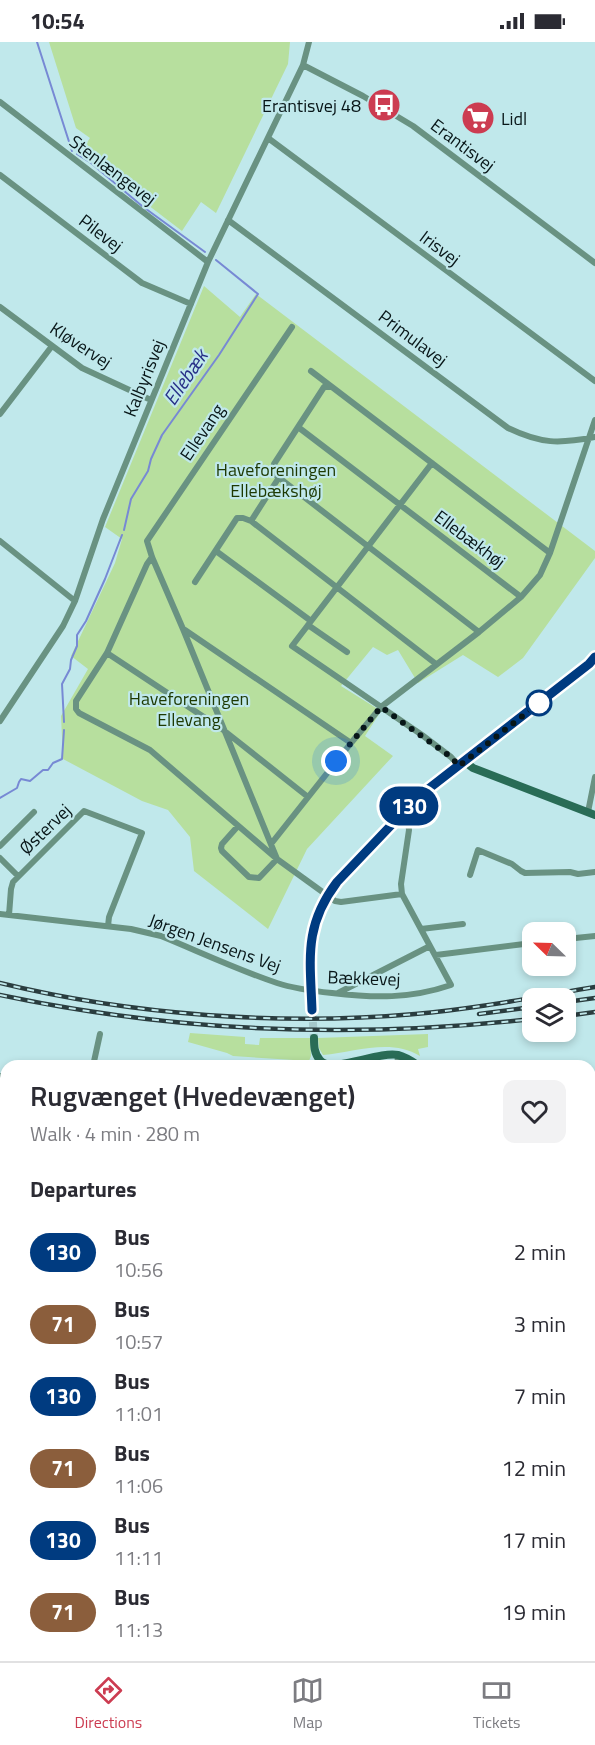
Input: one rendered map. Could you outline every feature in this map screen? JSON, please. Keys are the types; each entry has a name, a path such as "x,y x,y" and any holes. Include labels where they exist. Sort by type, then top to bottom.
{"street":[{"name":"Kalbyrisvej","path":"0,719 63,626 75,601 102,519 208,262 303,65 309,42"},
{"name":"Erantisvej","path":"303,65 363,96 413,126 595,263"},
{"name":"Stenlængevej","path":"0,102 208,262"},
{"name":"Irisvej","path":"268,138 595,381"},
{"name":"Pilevej","path":"0,175 142,283 191,304"},
{"name":"Primulavej","path":"228,220 508,428 524,436 560,443 592,438"},
{"name":"Kløvervej","path":"0,307 90,373 152,400"},
{"name":"Ellevang","path":"277,859 147,541 292,327"},
{"path":"0,414 52,346"},
{"name":"Ellebækhøj","path":"311,371 550,553"},
{"path":"332,387 324,387 273,464 273,473 479,632"},
{"path":"271,844 381,707 479,632 521,597 540,575 592,438 595,420"},
{"name":"Ellebækhøj","path":"298,427 521,597"},
{"path":"432,463 292,646 462,764 592,814 595,777"},
{"path":"251,521 278,478"},
{"path":"195,582 237,518 243,518 251,521 436,664"},
{"path":"0,541 75,601"},
{"path":"216,551 348,652"},
{"name":"Ellevang","path":"152,557 108,653 76,701 76,710 150,750 277,859 327,896"},
{"path":"183,630 351,743"},
{"path":"108,653 222,729 308,797"},
{"path":"312,1010 310,946 313,927 327,896 337,882 418,797 595,657"},
{"name":"Østervej","path":"9,915 13,882 84,811 142,832 109,917 108,926"},
{"path":"0,846 34,812"},
{"path":"403,813 409,830 401,884 402,894 436,955 522,944"},
{"path":"238,826 220,848 249,877 259,878 277,859"},
{"path":"470,875 478,850 512,864 525,873 595,872"},
{"path":"0,858 18,876"},
{"path":"327,896 341,902 402,894"},
{"name":"Jørgen Jensens Vej","path":"0,914 131,929 161,936 277,983 311,990"},
{"path":"421,929 463,924"},
{"path":"576,938 595,936"},
{"path":"337,993 430,946"},
{"name":"Bækkevej","path":"311,990 367,997 393,997 429,992 451,985 436,955"},
{"path":"94,1060 100,1034"},
{"path":"314,1038 315,1052 319,1060"},
{"path":"358,1060 378,1055 399,1055 410,1060"},
{"path":"398,1060 399,1055"}],"green space":[{"path":"49,42 290,42 288,64 216,213 201,202 182,231 80,153 90,138 76,128"},
{"name":"Haveforeningen Ellebækshøj","path":"204,286 240,317 256,294 595,551 595,558 523,658 498,677 463,655 418,683 398,650 387,655 373,647 341,686 381,711 365,736 393,756 307,849 268,929 194,871 190,837 168,810 142,801 63,759 61,716 88,669 71,656 115,563 122,539 105,527"},
{"path":"190,1033 245,1037 245,1044 259,1045 260,1038 310,1038 311,1056 309,1060 294,1060 233,1056 188,1042"},
{"path":"428,1034 428,1047 418,1049 420,1056 409,1051 385,1047 323,1055 319,1048 318,1038"}],"waterway":[{"name":"Ellebæk","path":"37,42 72,151"},
{"name":"Ellebæk","path":"77,154 205,252"},
{"name":"Ellebæk","path":"124,530 131,499 148,471 162,435 219,355 258,294 216,260"},
{"name":"Ellebæk","path":"64,722 62,684 70,669 77,646 77,635 105,579 122,535"},
{"name":"Ellebæk","path":"0,798 17,788 21,779 30,781 43,770 48,770 53,763 62,759 64,730"}],"tunnel":[{"path":"312,1010 314,1038"}],"railway":[{"path":"0,983 101,1003 154,1010 206,1015 312,1019 438,1012 595,987"},
{"path":"0,995 132,1017 265,1028 399,1029 522,1020"},
{"path":"576,1001 595,998"},
{"path":"479,1014 522,1008"},
{"path":"576,1015 595,1012"}],"bus line":[{"name":"130","path":"312,1010 310,946 313,927 327,896 337,882 418,797 595,657"}],"place":[{"name":"Erantisvej 48","path":"384,105"},
{"name":"Lidl","path":"478,118"}],"route":[{"path":"336,761 381,707 422,735 459,766 539,703"}],"park label":[{"name":"Haveforeningen Ellevang","path":"189,708"}]}
